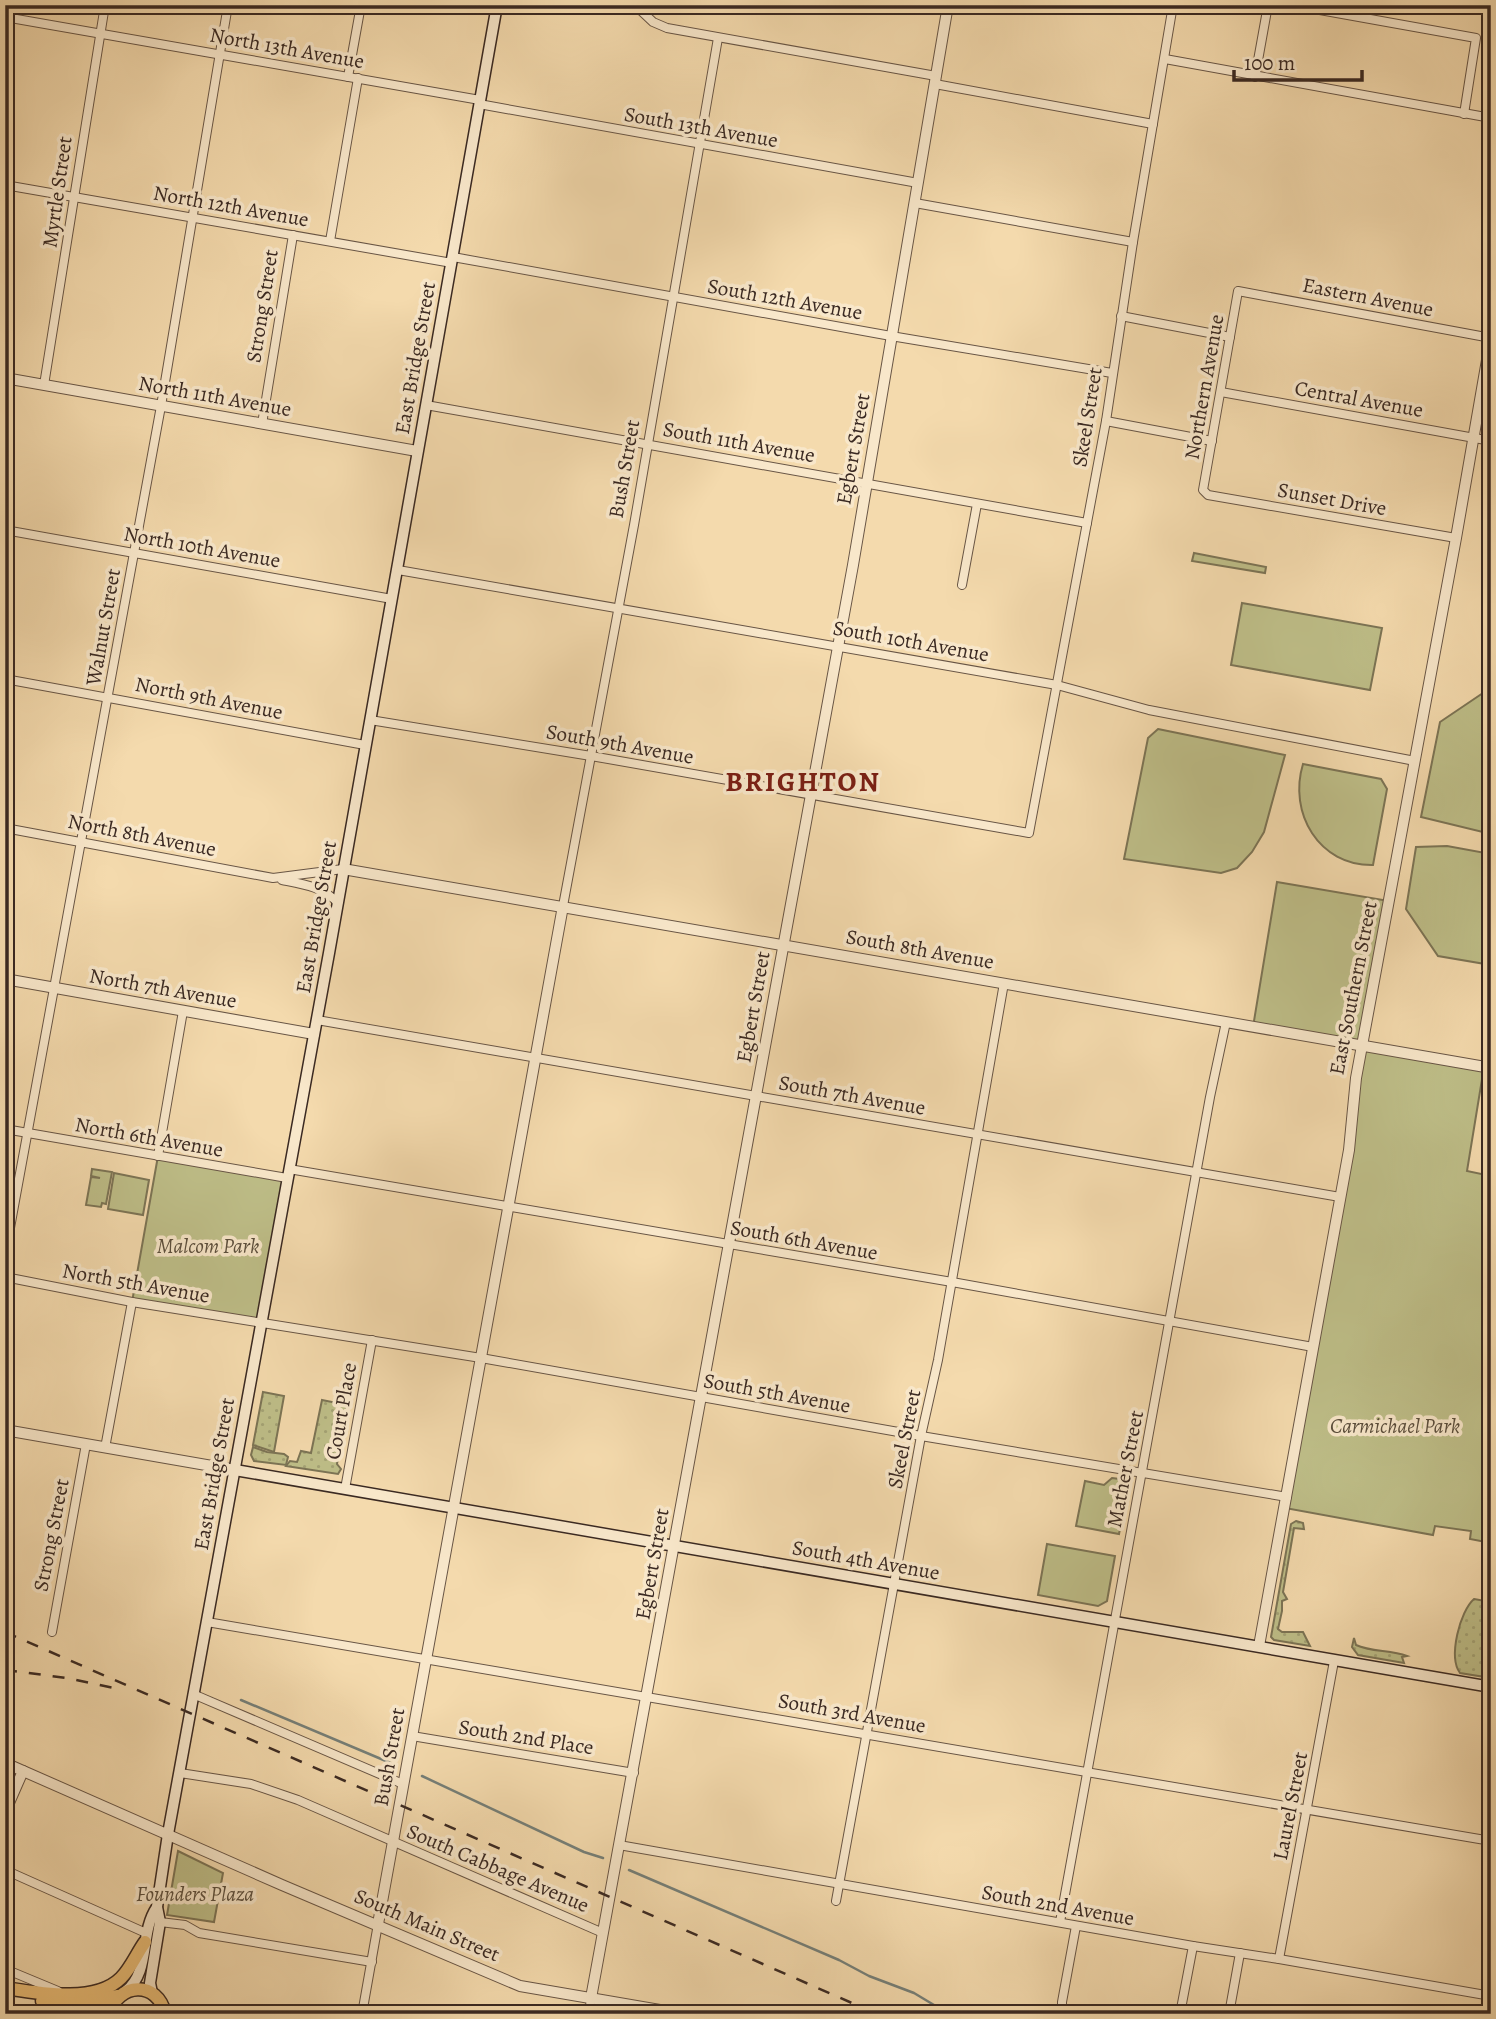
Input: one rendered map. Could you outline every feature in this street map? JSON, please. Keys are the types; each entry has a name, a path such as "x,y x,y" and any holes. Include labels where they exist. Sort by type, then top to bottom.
{"main road":[{"name":"East Bridge Street","path":"157,1907 497,5"},
{"name":"South 4th Avenue","path":"235,1470 1491,1687"},
{"path":"157,1907 160,1922 150,1983 152,1993 165,2012"},
{"path":"109,2014 112,2004 139,1977 149,1919 157,1907"},
{"path":"5,1988 48,1995 85,1993 114,1984 126,1973 146,1938"},
{"path":"5,1988 37,2000 66,2004 88,2003 144,1990 152,1993"}],"street":[{"name":"Myrtle Street","path":"44,385 104,5"},
{"name":"Walnut Street","path":"5,1255 161,406 228,5"},
{"path":"331,241 361,5"},
{"path":"635,5 644,16 661,26 1153,124"},
{"name":"Egbert Street","path":"589,2014 867,484 948,5"},
{"path":"1159,5 1173,6"},
{"path":"1255,76 1268,5"},
{"path":"1292,5 1476,38 1464,114"},
{"name":"Skeel Street","path":"1029,833 1106,421 1173,6"},
{"name":"North 13th Avenue","path":"5,17 353,77 480,102"},
{"name":"Bush Street","path":"362,2014 648,443 718,38"},
{"path":"1166,59 1491,118"},
{"name":"South 13th Avenue","path":"480,102 918,183"},
{"name":"North 12th Avenue","path":"5,185 452,260"},
{"path":"915,203 1133,242"},
{"name":"Strong Street","path":"262,424 293,235"},
{"name":"South 12th Avenue","path":"452,260 1112,373"},
{"name":"Northern Avenue","path":"1203,490 1238,291"},
{"name":"Eastern Avenue","path":"1238,291 1491,338"},
{"path":"1121,316 1230,337"},
{"name":"East Southern Street","path":"1259,1646 1340,1197 1362,1046 1457,538 1491,338"},
{"name":"North 11th Avenue","path":"5,378 417,451"},
{"name":"Central Avenue","path":"1221,392 1491,441"},
{"name":"South 11th Avenue","path":"426,405 1087,523"},
{"path":"1106,421 1212,441"},
{"name":"Sunset Drive","path":"1203,490 1208,495 1457,538"},
{"path":"962,585 977,503"},
{"name":"North 10th Avenue","path":"5,530 392,599"},
{"name":"South 10th Avenue","path":"398,570 1057,685 1149,710 1415,761"},
{"name":"North 9th Avenue","path":"5,679 365,745"},
{"name":"South 9th Avenue","path":"370,720 591,755 1029,833"},
{"name":"North 8th Avenue","path":"5,828 273,878 323,890 338,903"},
{"name":"North 8th Avenue","path":"273,878 343,869"},
{"name":"South 8th Avenue","path":"343,869 1491,1068"},
{"name":"North 7th Avenue","path":"5,979 314,1034"},
{"name":"Skeel Street","path":"836,1901 921,1436 952,1282 1004,983"},
{"path":"158,1156 183,1011"},
{"name":"South 7th Avenue","path":"317,1020 1340,1197"},
{"name":"Mather Street","path":"1060,1922 1226,1023"},
{"name":"North 6th Avenue","path":"5,1129 158,1156 288,1174"},
{"name":"South 6th Avenue","path":"288,1174 952,1282 1313,1347"},
{"name":"North 5th Avenue","path":"5,1277 132,1302 261,1322"},
{"path":"105,1448 132,1302"},
{"name":"South 5th Avenue","path":"261,1322 481,1357 921,1436 1287,1497"},
{"name":"Court Place","path":"345,1489 372,1340"},
{"path":"5,1430 235,1470"},
{"name":"Strong Street","path":"52,1632 86,1444"},
{"name":"South 3rd Avenue","path":"207,1622 1491,1841"},
{"name":"Laurel Street","path":"1279,1959 1334,1661"},
{"path":"193,1694 403,1784"},
{"name":"South 2nd Place","path":"412,1736 536,1759 634,1773"},
{"name":"South Main Street","path":"5,1763 520,1986 682,2014"},
{"path":"5,1812 23,1771"},
{"name":"South Cabbage Avenue","path":"180,1773 251,1784 298,1800 603,1933"},
{"name":"South 2nd Avenue","path":"620,1846 1491,1996"},
{"path":"5,1870 146,1938"},
{"path":"160,1922 185,1925 200,1933 372,1962"},
{"path":"1069,2014 1062,2008 1062,2002 1076,1926"},
{"path":"1180,2014 1193,1946"},
{"path":"1229,2014 1240,1953"},
{"path":"5,1969 64,1993"}],"green space":[{"path":"1194,553 1266,567 1265,573 1192,561"},
{"path":"1242,603 1382,628 1370,690 1231,665"},
{"path":"1483,693 1491,694 1491,834 1421,817 1440,722"},
{"path":"1158,729 1285,755 1264,832 1252,852 1237,868 1221,873 1124,859 1148,738"},
{"path":"1303,764 1381,779 1387,789 1373,865 1354,863 1337,857 1312,833 1304,818 1300,801 1299,782"},
{"path":"1447,846 1491,854 1491,965 1438,956 1406,909 1416,847"},
{"path":"1277,882 1389,901 1362,1046 1253,1027"},
{"name":"Carmichael Park","path":"1362,1046 1484,1067 1467,1171 1491,1176 1491,1543 1470,1539 1471,1531 1435,1526 1433,1535 1285,1508"},
{"name":"Malcom Park","path":"158,1156 287,1178 261,1322 132,1302"},
{"path":"92,1169 112,1172 106,1204 102,1203 101,1207 86,1205 91,1177 100,1178 91,1176"},
{"path":"114,1173 149,1180 143,1215 108,1209"},
{"path":"263,1392 284,1396 274,1452 253,1445"},
{"path":"322,1400 347,1405 337,1464 341,1469 338,1474 286,1466 290,1461 297,1462 301,1451 311,1453"},
{"path":"253,1447 284,1454 288,1457 286,1465 254,1461 251,1455"},
{"path":"1112,1478 1127,1480 1129,1483 1119,1534 1076,1526 1085,1481 1104,1485"},
{"path":"1296,1521 1303,1523 1304,1529 1294,1528 1283,1592 1287,1599 1282,1601 1278,1629 1282,1632 1303,1632 1310,1646 1274,1640 1271,1637 1291,1524"},
{"path":"1047,1544 1115,1556 1107,1601 1098,1606 1038,1595"},
{"path":"1474,1599 1491,1602 1491,1678 1460,1673 1457,1666 1457,1634 1464,1613"},
{"path":"1354,1638 1356,1645 1407,1656 1402,1657 1404,1663 1358,1655 1352,1647"},
{"name":"Founders Plaza","path":"178,1851 223,1873 214,1922 167,1915"}],"waterway":[{"path":"241,1700 393,1764"},
{"path":"422,1776 584,1852 603,1858"},
{"path":"629,1870 839,1960 869,1976 914,1993 949,2014"}],"railway":[{"path":"5,1632 877,2014"},
{"path":"5,1670 67,1678 119,1689"}],"district":[{"name":"BRIGHTON","path":"803,782"}]}
